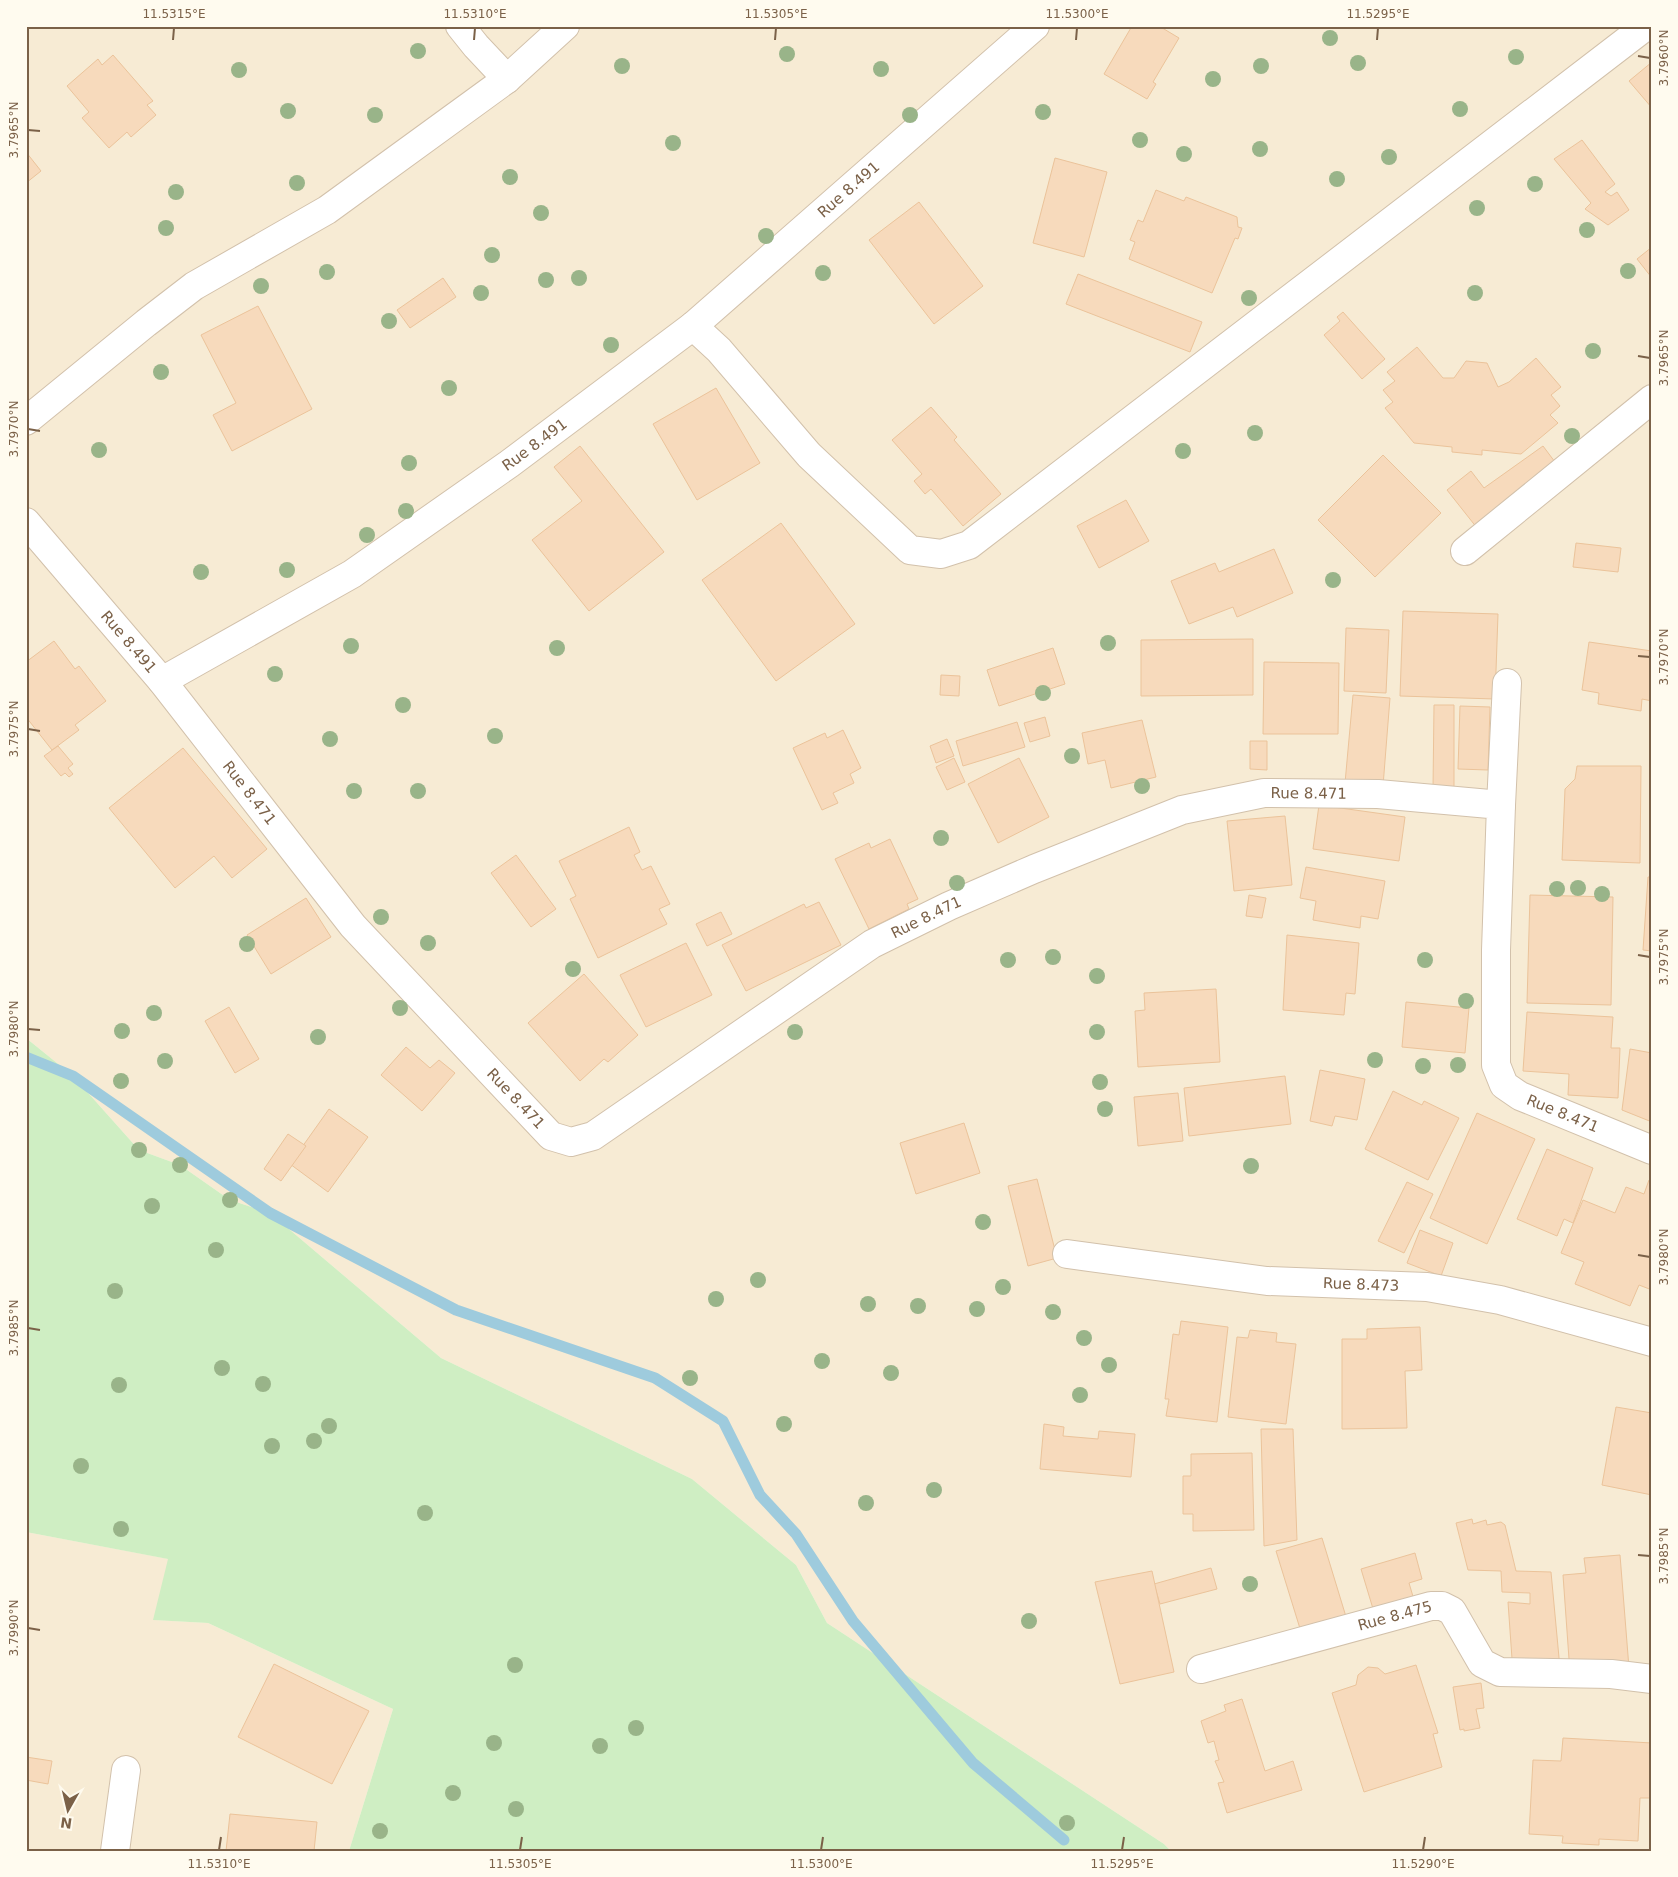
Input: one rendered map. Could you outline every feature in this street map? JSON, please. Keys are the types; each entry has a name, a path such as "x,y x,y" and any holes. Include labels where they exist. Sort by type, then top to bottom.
{"street":[{"path":"460,26 507,79"},
{"path":"26,421 146,322 194,286 327,210 507,79 565,26"},
{"name":"Rue 8.491","path":"26,522 162,681 352,574 509,464 694,326 1035,26"},
{"path":"694,326 719,350 808,455 910,550 941,554 968,545 1646,26"},
{"path":"1465,551 1652,399"},
{"name":"Rue 8.471","path":"162,681 353,926 551,1136 571,1142 594,1136 872,944 948,906 1034,869 1182,810 1264,793 1378,794 1501,805 1496,950 1496,1065 1504,1085 1520,1096 1652,1150"},
{"path":"1501,805 1507,683"},
{"name":"Rue 8.473","path":"1067,1254 1267,1281 1427,1287 1500,1300 1652,1342"},
{"name":"Rue 8.475","path":"1201,1670 1431,1606 1442,1606 1452,1611 1482,1663 1500,1672 1611,1674 1652,1679"},
{"path":"115,1851 126,1770"}],"shaded area":[{"path":"26,26 1652,26 1652,1851 1171,1851 1164,1844 827,1623 796,1565 692,1479 441,1358 270,1213 230,1200 180,1165 139,1150 73,1076 26,1038"},
{"path":"26,1532 169,1559 154,1620 208,1623 393,1709 349,1851 26,1851"}],"green space":[{"path":"26,1038 73,1076 139,1150 180,1165 230,1200 270,1213 441,1358 692,1479 796,1565 827,1623 1164,1844 1171,1851 349,1851 393,1709 208,1623 153,1620 168,1559 26,1532"}],"building":[{"path":"1132,26 1159,26 1179,38 1153,82 1156,84 1147,99 1104,74"},
{"path":"113,55 153,101 147,105 156,115 131,137 127,132 109,148 82,118 89,112 67,86 98,59 102,65"},
{"path":"1652,62 1652,108 1629,81"},
{"path":"1582,140 1615,184 1605,192 1611,196 1617,192 1629,210 1608,225 1585,209 1591,203 1554,159"},
{"path":"26,152 41,171 26,183"},
{"path":"1055,158 1107,172 1084,257 1033,243"},
{"path":"1156,190 1184,201 1186,197 1237,217 1238,227 1242,228 1238,239 1235,238 1212,293 1129,259 1135,242 1130,240 1138,220 1143,222"},
{"path":"919,202 983,286 934,324 869,240"},
{"path":"1652,247 1652,278 1637,259"},
{"path":"1078,274 1202,322 1190,352 1066,304"},
{"path":"443,278 456,297 410,328 397,310"},
{"path":"258,306 312,409 232,451 213,415 236,403 201,335"},
{"path":"1343,312 1385,359 1362,379 1324,335 1340,321 1337,317"},
{"path":"1417,347 1443,378 1454,378 1466,361 1487,363 1498,387 1509,382 1536,358 1561,387 1551,395 1560,406 1550,415 1558,423 1521,454 1482,450 1482,455 1452,452 1452,447 1414,443 1385,408 1393,402 1383,390 1395,381 1387,372"},
{"path":"716,388 760,463 697,500 653,424"},
{"path":"931,407 957,437 954,440 1001,494 963,526 931,489 925,494 914,481 922,474 892,440"},
{"path":"580,446 664,552 589,611 532,540 582,501 554,467"},
{"path":"1543,446 1561,470 1481,533 1447,490 1471,471 1484,488"},
{"path":"1383,455 1441,513 1375,577 1318,520"},
{"path":"1126,500 1149,541 1099,568 1077,526"},
{"path":"781,523 855,624 776,681 702,580"},
{"path":"1576,543 1621,548 1618,572 1573,567"},
{"path":"1274,549 1293,593 1237,617 1233,607 1189,624 1171,581 1215,563 1219,572"},
{"path":"1403,611 1498,614 1495,699 1400,696"},
{"path":"1346,628 1389,630 1386,693 1344,691"},
{"path":"1253,639 1253,695 1141,696 1141,640"},
{"path":"54,641 75,669 79,666 106,701 75,725 79,730 52,750 26,717 26,662"},
{"path":"1589,642 1652,651 1652,701 1642,699 1641,711 1598,704 1599,693 1582,690"},
{"path":"1053,648 1065,684 999,706 987,670"},
{"path":"1264,662 1339,663 1338,734 1263,734"},
{"path":"941,675 960,676 959,696 940,695"},
{"path":"1353,695 1390,698 1383,786 1345,783"},
{"path":"1434,705 1454,705 1454,789 1433,789"},
{"path":"1460,706 1490,707 1488,770 1458,769"},
{"path":"1045,717 1050,736 1030,742 1024,723"},
{"path":"1142,720 1156,777 1111,788 1105,760 1088,764 1082,733"},
{"path":"1017,722 1025,747 963,766 956,741"},
{"path":"843,730 861,768 850,774 854,783 833,793 838,803 822,810 793,748 825,733 827,738"},
{"path":"947,739 954,756 936,763 930,746"},
{"path":"1250,741 1267,741 1267,770 1250,769"},
{"path":"58,746 73,764 68,768 73,774 69,777 65,773 61,776 44,756"},
{"path":"183,748 267,849 232,878 214,856 175,888 109,808"},
{"path":"954,758 965,782 947,790 936,767"},
{"path":"1019,758 1049,817 998,843 968,784"},
{"path":"1577,766 1641,766 1640,863 1562,860 1565,789 1575,779"},
{"path":"1319,805 1405,817 1399,861 1313,849"},
{"path":"1285,816 1292,885 1234,891 1227,821"},
{"path":"629,827 640,852 634,855 642,870 651,866 670,904 659,909 667,924 598,958 570,899 576,896 559,861"},
{"path":"890,839 918,899 907,904 909,909 869,929 835,859 869,843 871,848"},
{"path":"516,855 556,909 531,927 491,873"},
{"path":"1306,867 1385,881 1378,919 1361,916 1360,928 1313,920 1316,901 1300,898"},
{"path":"1648,877 1652,877 1652,951 1643,950"},
{"path":"1249,895 1266,898 1262,918 1246,916"},
{"path":"1530,895 1613,897 1611,1005 1527,1003"},
{"path":"306,898 331,937 271,974 247,935"},
{"path":"819,902 841,945 746,991 722,945 804,904 806,908"},
{"path":"721,912 732,934 707,946 696,924"},
{"path":"1287,935 1359,943 1355,994 1346,993 1344,1015 1283,1010"},
{"path":"686,943 712,995 646,1027 620,975"},
{"path":"584,974 638,1035 608,1062 604,1059 580,1081 528,1023"},
{"path":"1216,989 1220,1062 1138,1067 1135,1011 1145,1010 1144,993"},
{"path":"1406,1002 1469,1008 1465,1053 1402,1047"},
{"path":"229,1007 259,1059 235,1073 205,1021"},
{"path":"1527,1012 1613,1017 1611,1048 1620,1048 1618,1098 1568,1095 1569,1074 1523,1071"},
{"path":"406,1047 430,1068 439,1060 455,1073 422,1111 381,1075"},
{"path":"1630,1049 1652,1053 1652,1122 1622,1110"},
{"path":"1320,1070 1365,1079 1357,1120 1335,1116 1332,1126 1310,1121"},
{"path":"1285,1076 1291,1124 1189,1136 1184,1088"},
{"path":"1393,1091 1422,1105 1424,1101 1459,1118 1428,1180 1365,1149"},
{"path":"1178,1093 1183,1141 1138,1146 1134,1097"},
{"path":"329,1109 368,1137 328,1192 290,1164"},
{"path":"1477,1113 1535,1139 1487,1244 1430,1218"},
{"path":"964,1123 980,1173 916,1194 900,1143"},
{"path":"288,1134 306,1146 281,1181 264,1169"},
{"path":"1547,1149 1593,1168 1573,1223 1564,1219 1557,1236 1517,1219"},
{"path":"1037,1179 1057,1258 1028,1266 1008,1186"},
{"path":"1649,1180 1652,1181 1652,1255 1650,1260 1652,1261 1652,1290 1639,1285 1630,1306 1575,1284 1584,1262 1561,1253 1583,1200 1615,1213 1626,1187 1644,1194"},
{"path":"1407,1182 1433,1194 1404,1253 1378,1241"},
{"path":"1420,1230 1453,1243 1441,1276 1407,1263"},
{"path":"1181,1321 1228,1327 1217,1422 1166,1416 1169,1399 1165,1399 1173,1334 1179,1335"},
{"path":"1420,1327 1422,1370 1405,1371 1407,1428 1342,1429 1342,1339 1367,1339 1367,1329"},
{"path":"1250,1330 1277,1333 1276,1342 1296,1344 1286,1424 1228,1417 1237,1337 1248,1338"},
{"path":"1616,1407 1652,1413 1652,1495 1602,1485"},
{"path":"1044,1424 1064,1427 1063,1436 1098,1439 1099,1431 1135,1434 1131,1477 1040,1469"},
{"path":"1261,1429 1293,1429 1297,1540 1264,1546"},
{"path":"1252,1453 1254,1530 1193,1531 1193,1514 1183,1514 1183,1476 1191,1476 1191,1454"},
{"path":"1472,1519 1473,1524 1486,1520 1487,1525 1501,1522 1505,1525 1516,1571 1551,1572 1561,1679 1513,1673 1508,1602 1530,1604 1530,1593 1502,1592 1501,1571 1468,1570 1456,1523"},
{"path":"1322,1538 1347,1620 1302,1635 1276,1551"},
{"path":"1415,1553 1422,1579 1409,1583 1417,1610 1377,1622 1361,1569"},
{"path":"1620,1555 1629,1668 1570,1673 1563,1575 1586,1573 1584,1558"},
{"path":"1211,1568 1217,1589 1160,1604 1154,1584"},
{"path":"1152,1571 1174,1672 1120,1684 1095,1582"},
{"path":"274,1664 369,1711 332,1784 238,1737"},
{"path":"1416,1665 1438,1733 1433,1734 1442,1767 1364,1792 1332,1693 1356,1685 1358,1675 1368,1667 1378,1668 1385,1674"},
{"path":"1481,1683 1484,1708 1476,1709 1480,1728 1460,1730 1453,1687"},
{"path":"1242,1699 1265,1771 1293,1761 1302,1790 1227,1813 1218,1783 1224,1782 1215,1761 1219,1760 1214,1741 1208,1743 1201,1721 1226,1711 1224,1705"},
{"path":"1563,1738 1652,1743 1652,1798 1640,1798 1638,1841 1599,1839 1599,1845 1562,1843 1563,1836 1529,1834 1533,1760 1561,1761"},
{"path":"26,1757 52,1761 48,1784 26,1780"},
{"path":"230,1814 317,1822 314,1851 226,1851"}],"waterway":[{"path":"26,1057 73,1076 270,1213 456,1310 655,1378 723,1421 760,1495 796,1534 853,1621 973,1763 1064,1840"}]}
